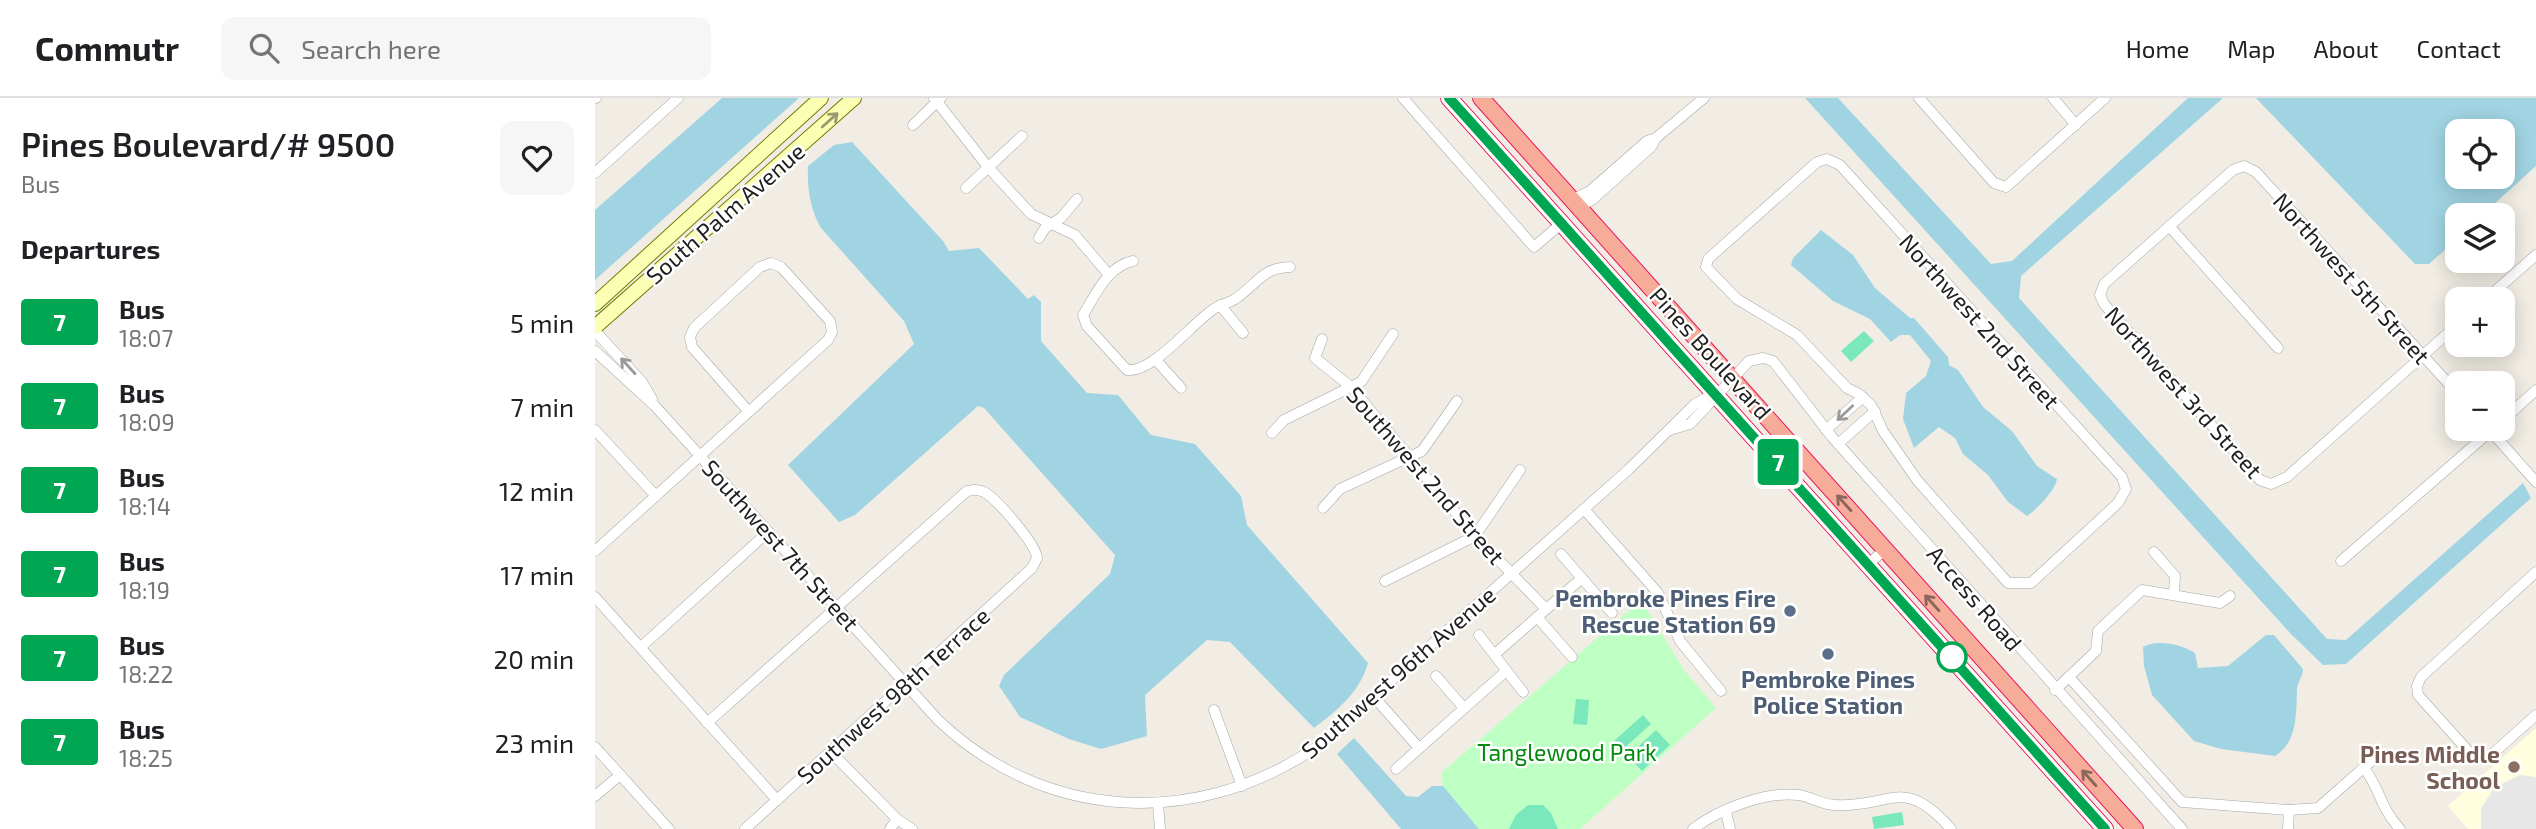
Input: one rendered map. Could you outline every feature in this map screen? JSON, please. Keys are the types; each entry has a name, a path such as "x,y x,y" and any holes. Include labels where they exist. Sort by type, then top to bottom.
{"highway":[{"name":"Pines Boulevard","path":"1449,98 1716,393 2102,828"},
{"path":"1449,98 1496,135 1553,198 1564,207 1575,203"},
{"name":"Pines Boulevard","path":"1471,98 1485,103 2135,829"},
{"path":"1562,223 1571,221 1581,225 1624,271 1653,291"},
{"path":"2102,828 2115,823 2124,829"}],"main road":[{"name":"South Palm Avenue","path":"595,304 821,98"},
{"name":"South Palm Avenue","path":"595,329 854,98"}],"street":[{"path":"595,173 678,98"},
{"path":"926,98 938,100 988,167 1031,214 1075,235 1109,275"},
{"path":"1403,98 1534,247 1562,223"},
{"path":"1575,203 1596,197 1651,147 1656,138 1704,98"},
{"path":"1919,98 1993,183 2006,187 2105,98"},
{"path":"2053,98 2076,125"},
{"path":"913,125 938,100"},
{"path":"966,188 1022,136"},
{"name":"Northwest 2nd Street","path":"1863,397 1847,388 1797,335 1737,299 1706,267 1708,260 1818,162 1827,159 1840,165 1887,216 2122,477 2126,489 2117,503 2031,583 2014,585 2008,583 1917,480 1883,431 1875,411"},
{"name":"Northwest 5th Street","path":"2169,226 2233,170 2244,166 2256,172 2445,380"},
{"path":"1039,238 1045,228 1061,218 1077,199"},
{"path":"2169,226 2278,348"},
{"name":"Northwest 3rd Street","path":"2169,226 2104,284 2100,295 2104,304 2260,480 2271,484 2287,477 2423,356"},
{"path":"2500,287 2536,255"},
{"path":"1133,261 1123,263 1109,275 1083,314 1087,326 1126,370 1140,369 1155,359 1220,305 1234,299 1271,268 1290,267"},
{"path":"595,551 701,456 828,340 832,331 830,321 781,267 771,263 760,267 694,328 690,337 692,347 749,412"},
{"path":"1220,305 1243,333"},
{"name":"Southwest 7th Street","path":"595,329 642,382 655,406"},
{"path":"1272,433 1284,420 1361,382 1393,334"},
{"path":"2423,356 2445,336"},
{"name":"Southwest 2nd Street","path":"1322,339 1315,358 1351,387 1475,536 1512,571 1546,609"},
{"name":"Southwest 7th Street","path":"595,351 655,406 906,684"},
{"name":"Southwest 96th Avenue","path":"906,684 963,744 998,767 1039,786 1089,801 1158,804 1201,799 1242,786 1296,761 1374,698 1669,430 1690,424 1732,377 1756,358 1773,361"},
{"path":"1155,359 1181,388"},
{"name":"Access Road","path":"1773,361 1838,444 2182,829"},
{"path":"2515,409 2536,390"},
{"path":"1826,430 1863,397 1875,411 1838,444"},
{"path":"1323,508 1340,489 1399,459 1411,458 1422,450 1457,401"},
{"path":"595,430 656,496"},
{"path":"2341,561 2477,441"},
{"path":"2501,441 2536,482"},
{"path":"1385,581 1475,536 1520,470"},
{"name":"Southwest 98th Terrace","path":"745,829 1032,568 1037,558 1034,546 991,497 978,489 967,491 836,607"},
{"path":"1584,509 1658,593 1680,641 1721,691"},
{"path":"641,648 768,532"},
{"path":"1868,564 1885,550"},
{"path":"2154,552 2175,576 2174,593"},
{"path":"1561,554 1612,613"},
{"path":"2536,572 2421,677 2417,686 2418,695 2470,753 2480,757 2490,756 2536,715"},
{"path":"1495,654 1582,578"},
{"path":"2055,690 2096,651 2098,631 2142,590 2174,593 2220,603 2230,596"},
{"path":"595,597 776,800"},
{"path":"707,723 836,607"},
{"path":"1537,617 1572,657"},
{"path":"1479,635 1523,692"},
{"path":"1397,769 1505,672"},
{"path":"1436,676 1464,708"},
{"path":"2069,677 2182,802 2289,810 2318,808 2377,756"},
{"path":"1374,698 1419,748"},
{"path":"1214,710 1242,786"},
{"path":"595,747 669,829"},
{"path":"831,752 897,819 912,829"},
{"path":"2364,768 2373,779 2385,813 2400,829"},
{"path":"595,796 620,775"},
{"path":"1693,829 1748,802 1797,795 1833,805 1901,796 1916,798 1937,813 1951,829"},
{"path":"1158,804 1160,829"},
{"path":"2288,829 2289,810"},
{"path":"1726,812 1730,829"},
{"path":"890,829 897,819"}],"shaded area":[{"name":"Pines Middle School","path":"2536,728 2536,829 2468,829 2448,806"},
{"path":"2520,775 2536,777 2536,829 2481,829 2481,808 2495,787"}],"green space":[{"path":"1864,331 1874,341 1851,362 1841,351"},
{"name":"Tanglewood Park","path":"1641,600 1684,670 1716,708 1580,829 1479,829 1443,786 1441,773"},
{"path":"1576,699 1589,700 1587,725 1573,724"},
{"path":"1643,715 1651,724 1622,750 1614,741"},
{"path":"1656,730 1670,745 1642,771 1628,756"},
{"path":"1528,805 1543,805 1551,813 1558,829 1509,829 1516,815"},
{"path":"1902,812 1904,825 1874,829 1872,817"}],"water":[{"path":"722,98 799,98 595,280 595,210"},
{"path":"1805,98 1838,98 1991,264 2012,261 2188,98 2223,98 2021,276 2019,298 2327,639 2346,640 2523,483 2531,498 2346,664 2323,665 2290,633"},
{"path":"2256,98 2536,98 2536,166 2515,185 2515,119 2445,119 2445,189 2511,189 2495,203 2445,203 2445,250 2429,264 2415,264"},
{"path":"852,142 943,241 949,251 979,248 1028,299 1034,295 1041,302 1041,341 1087,393 1118,395 1151,435 1195,444 1241,496 1247,525 1368,663 1353,692 1331,715 1314,728 1230,642 1207,640 1145,695 1147,736 1101,749 1069,739 1020,717 999,686 1004,675 1110,574 1115,555 984,408 978,406 855,515 839,522 788,465 914,344 904,321 821,228 812,206 808,166 834,145"},
{"path":"1821,230 1853,255 1875,288 1910,318 1914,318 1948,357 1949,365 1958,370 1983,407 2012,431 2037,466 2057,479 2049,494 2027,516 2008,502 1988,475 1963,454 1955,438 1939,427 1914,448 1903,419 1906,393 1926,376 1931,361 1910,335 1900,335 1891,342 1870,319 1833,301 1791,265 1793,258"},
{"path":"2266,635 2274,635 2303,669 2297,687 2296,717 2292,735 2283,750 2275,756 2221,749 2194,741 2152,695 2144,666 2143,647 2155,643 2176,645 2195,653 2198,668 2228,666"},
{"path":"1354,738 1406,796 1418,797 1432,786 1443,786 1479,829 1401,829 1337,754"}],"bus line":[{"name":"7","path":"1449,98 2105,829"}],"place":[{"name":"Pembroke Pines Fire Rescue Station 69","path":"1790,611"},
{"name":"Pembroke Pines Police Station","path":"1828,654"},
{"name":"Pines Middle School","path":"2514,767"}]}
